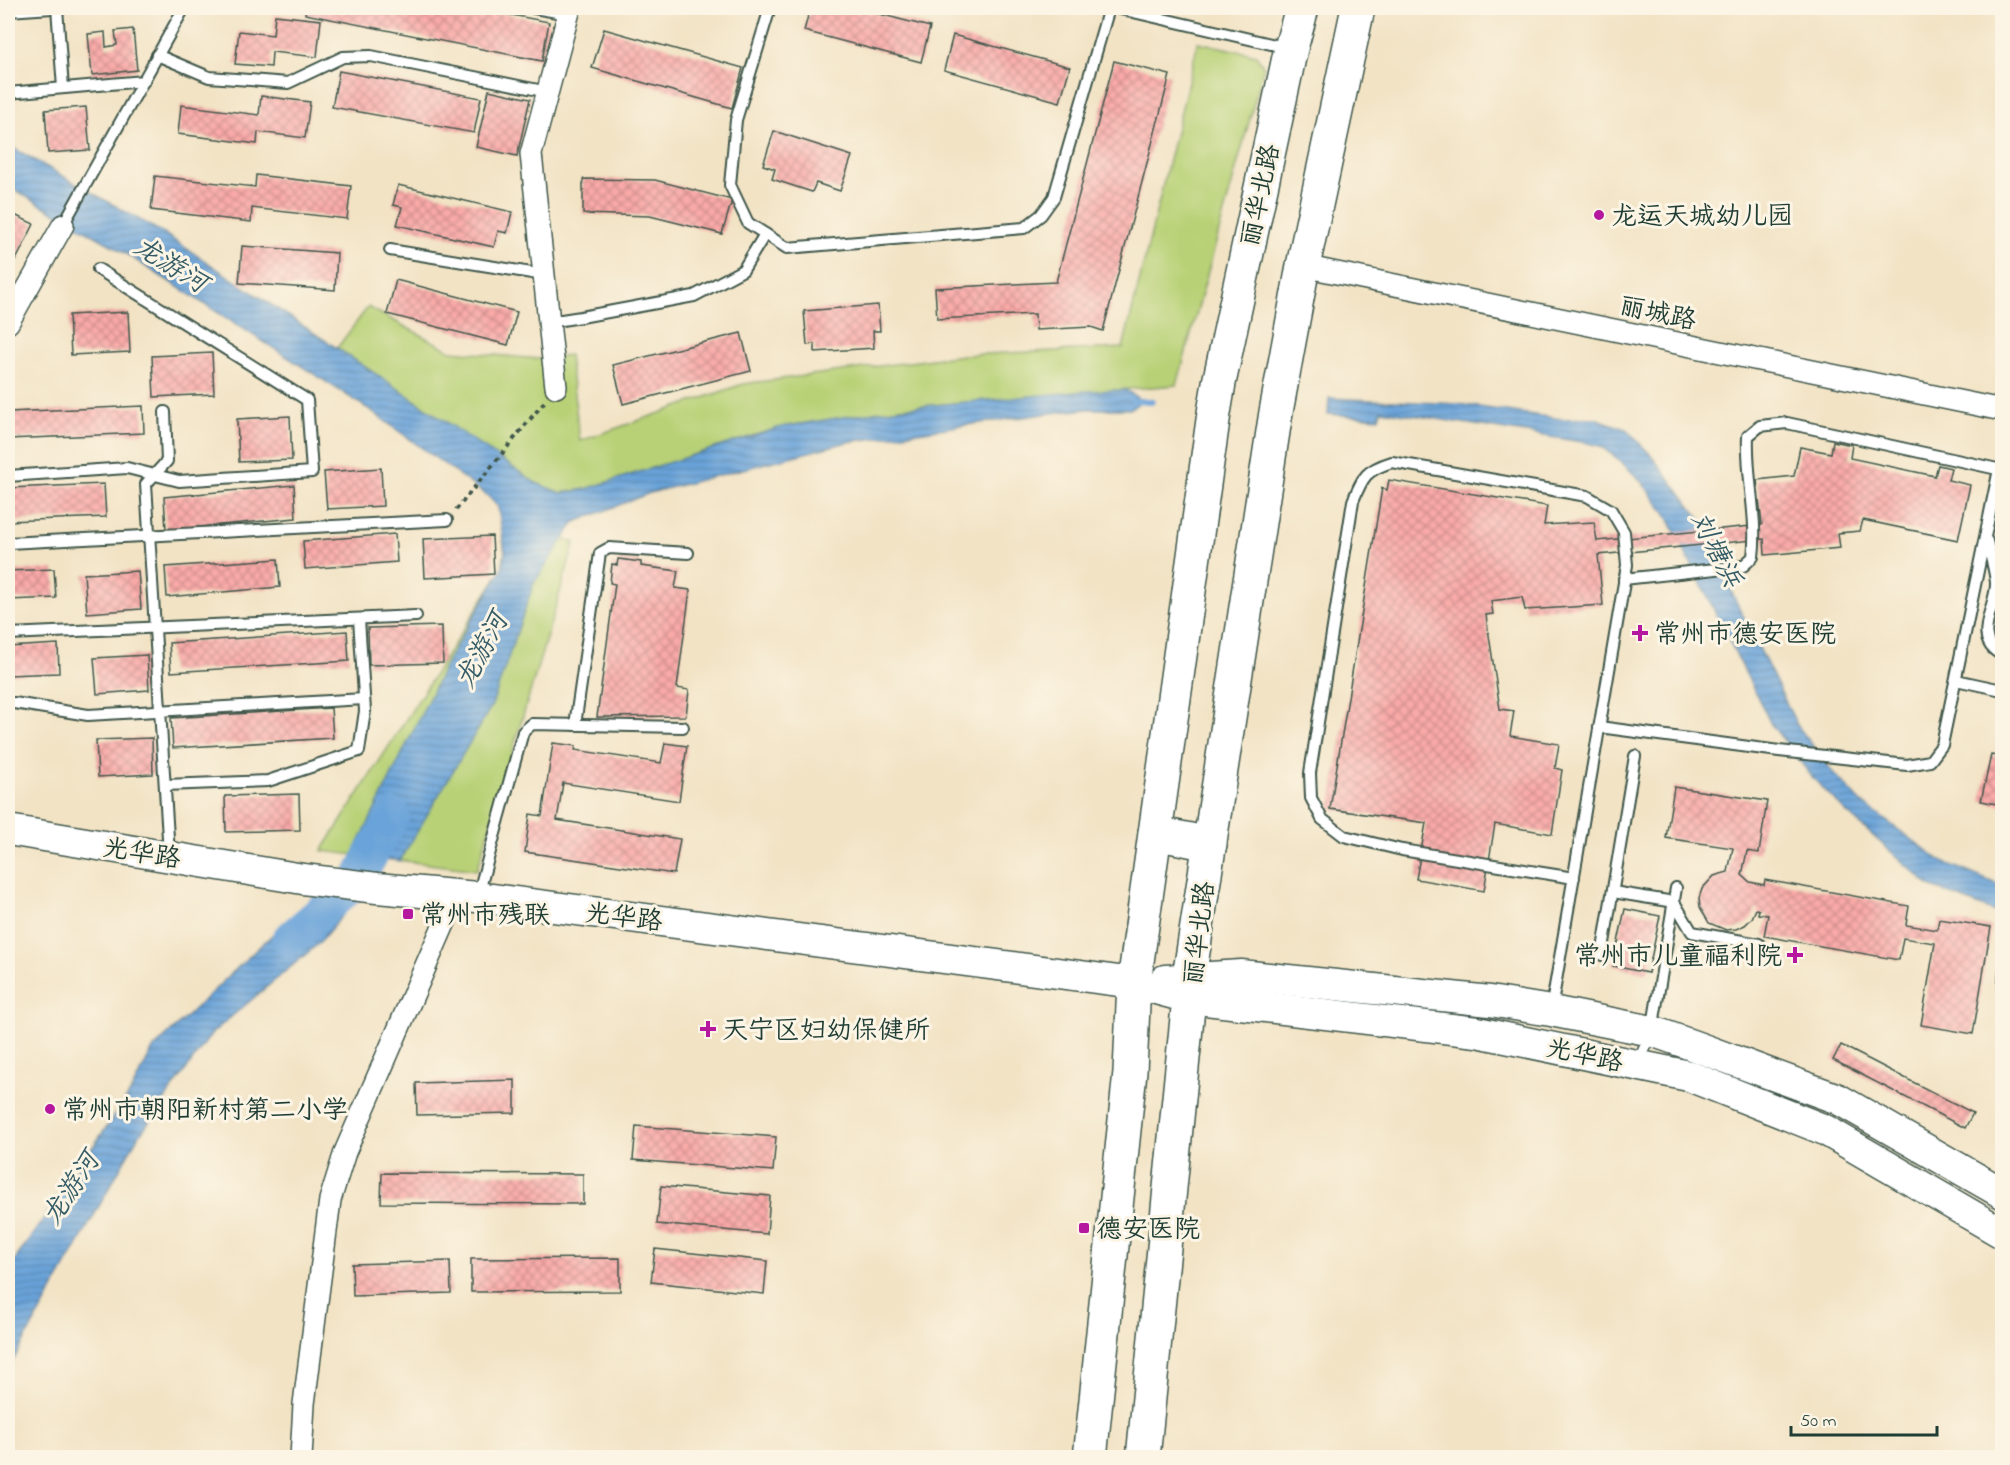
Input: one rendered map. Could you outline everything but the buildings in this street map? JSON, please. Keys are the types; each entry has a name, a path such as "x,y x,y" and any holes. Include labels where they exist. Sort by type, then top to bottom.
{"main road":[{"name":"丽华北路","path":"1090,1458 1130,1072 1134,982 1217,398 1291,48 1302,8"},
{"name":"丽华北路","path":"1143,1458 1190,988 1210,844 1279,398 1303,266 1358,8"},
{"name":"光华路","path":"8,830 303,879 467,895 1190,988 1477,1032 1689,1076 1825,1130 2002,1233"},
{"path":"1155,833 1210,844"},
{"name":"光华路","path":"1190,988 1241,975 1490,1001 1652,1031 1838,1099 2002,1193"}],"street":[{"path":"556,387 531,154 570,11"},
{"path":"8,323 63,225"},
{"name":"丽城路","path":"1303,266 2002,410"},
{"path":"301,1458 304,1404 330,1200 345,1152 467,895"}],"lane":[{"path":"8,10 52,8"},
{"path":"57,8 63,88"},
{"path":"63,225 184,8"},
{"path":"534,8 570,11"},
{"path":"770,8 736,120 730,185 748,224 787,248 1024,228 1041,215 1054,197 1108,8"},
{"path":"1116,8 1291,48"},
{"path":"158,55 209,77 288,83 343,57 371,56 548,92"},
{"path":"8,93 144,81"},
{"path":"549,322 694,296 743,270 765,234"},
{"path":"390,250 544,275"},
{"path":"8,476 127,468 179,481 312,472 308,400 98,269"},
{"path":"165,412 167,461 146,484 170,857"},
{"path":"1599,727 1907,765 1930,761 1942,745 2001,469 1787,423 1760,426 1748,436 1746,459 1755,539 1753,557 1743,566 1624,579"},
{"path":"1551,1011 1574,878 1624,579 1627,566 1624,532 1611,510 1587,496 1392,462 1374,468 1361,481 1353,501 1310,773 1311,798 1322,819 1344,836 1402,850 1574,878"},
{"path":"8,543 447,520"},
{"path":"1986,535 1996,585 1986,626 1989,641 2002,655"},
{"path":"575,725 600,554 609,548 688,553"},
{"path":"8,634 416,616"},
{"path":"165,785 268,781 359,751 365,711 359,619"},
{"path":"1956,680 2002,690"},
{"path":"14,703 88,715 364,699"},
{"path":"467,895 523,732 532,724 683,727"},
{"path":"1602,955 1635,756"},
{"path":"1637,1065 1652,1031 1676,888"},
{"path":"1613,892 1674,902 1692,932 1759,944"}],"path":[{"path":"447,520 556,387"}],"green space":[{"path":"1198,42 1256,55 1264,67 1177,385 900,408 781,427 586,489 561,493 536,484 337,348 368,307 451,351 539,359 569,355 580,441 743,384 963,355 1123,348"},
{"path":"501,525 575,542 477,870 322,851 502,569 505,552"}],"water":[{"path":"8,145 163,233 536,483 561,493 586,489 781,427 900,408 1086,391 1126,390 1142,401 1130,409 1088,409 1051,413 848,442 650,493 575,522 534,583 492,705 400,861 353,855 447,661 502,569 505,552 498,507 489,497 367,408 120,250 8,186"},
{"path":"1329,398 1458,404 1562,419 1595,418 1626,429 1649,453 1702,521 1734,597 1797,725 1832,771 1862,803 1943,862 2002,886 2002,907 1999,907 1997,913 1930,886 1846,812 1813,778 1771,724 1666,514 1641,481 1619,460 1600,446 1588,443 1381,410 1379,418 1328,414"},
{"path":"303,907 347,910 318,944 212,1033 136,1140 8,1370 8,1270 130,1093 153,1049"}],"waterway":[{"path":"1134,401 1152,401"},
{"name":"龙游河","path":"288,940 357,881 393,815"}],"place":[{"name":"龙运天城幼儿园","path":"1599,215"},
{"name":"常州市德安医院","path":"1640,633"},
{"name":"常州市残联","path":"408,914"},
{"name":"常州市儿童福利院","path":"1795,955"},
{"name":"天宁区妇幼保健所","path":"708,1029"},
{"name":"常州市朝阳新村第二小学","path":"50,1109"},
{"name":"德安医院","path":"1084,1228"}],"water label":[{"name":"刘塘浜","path":"1717,549"}]}
